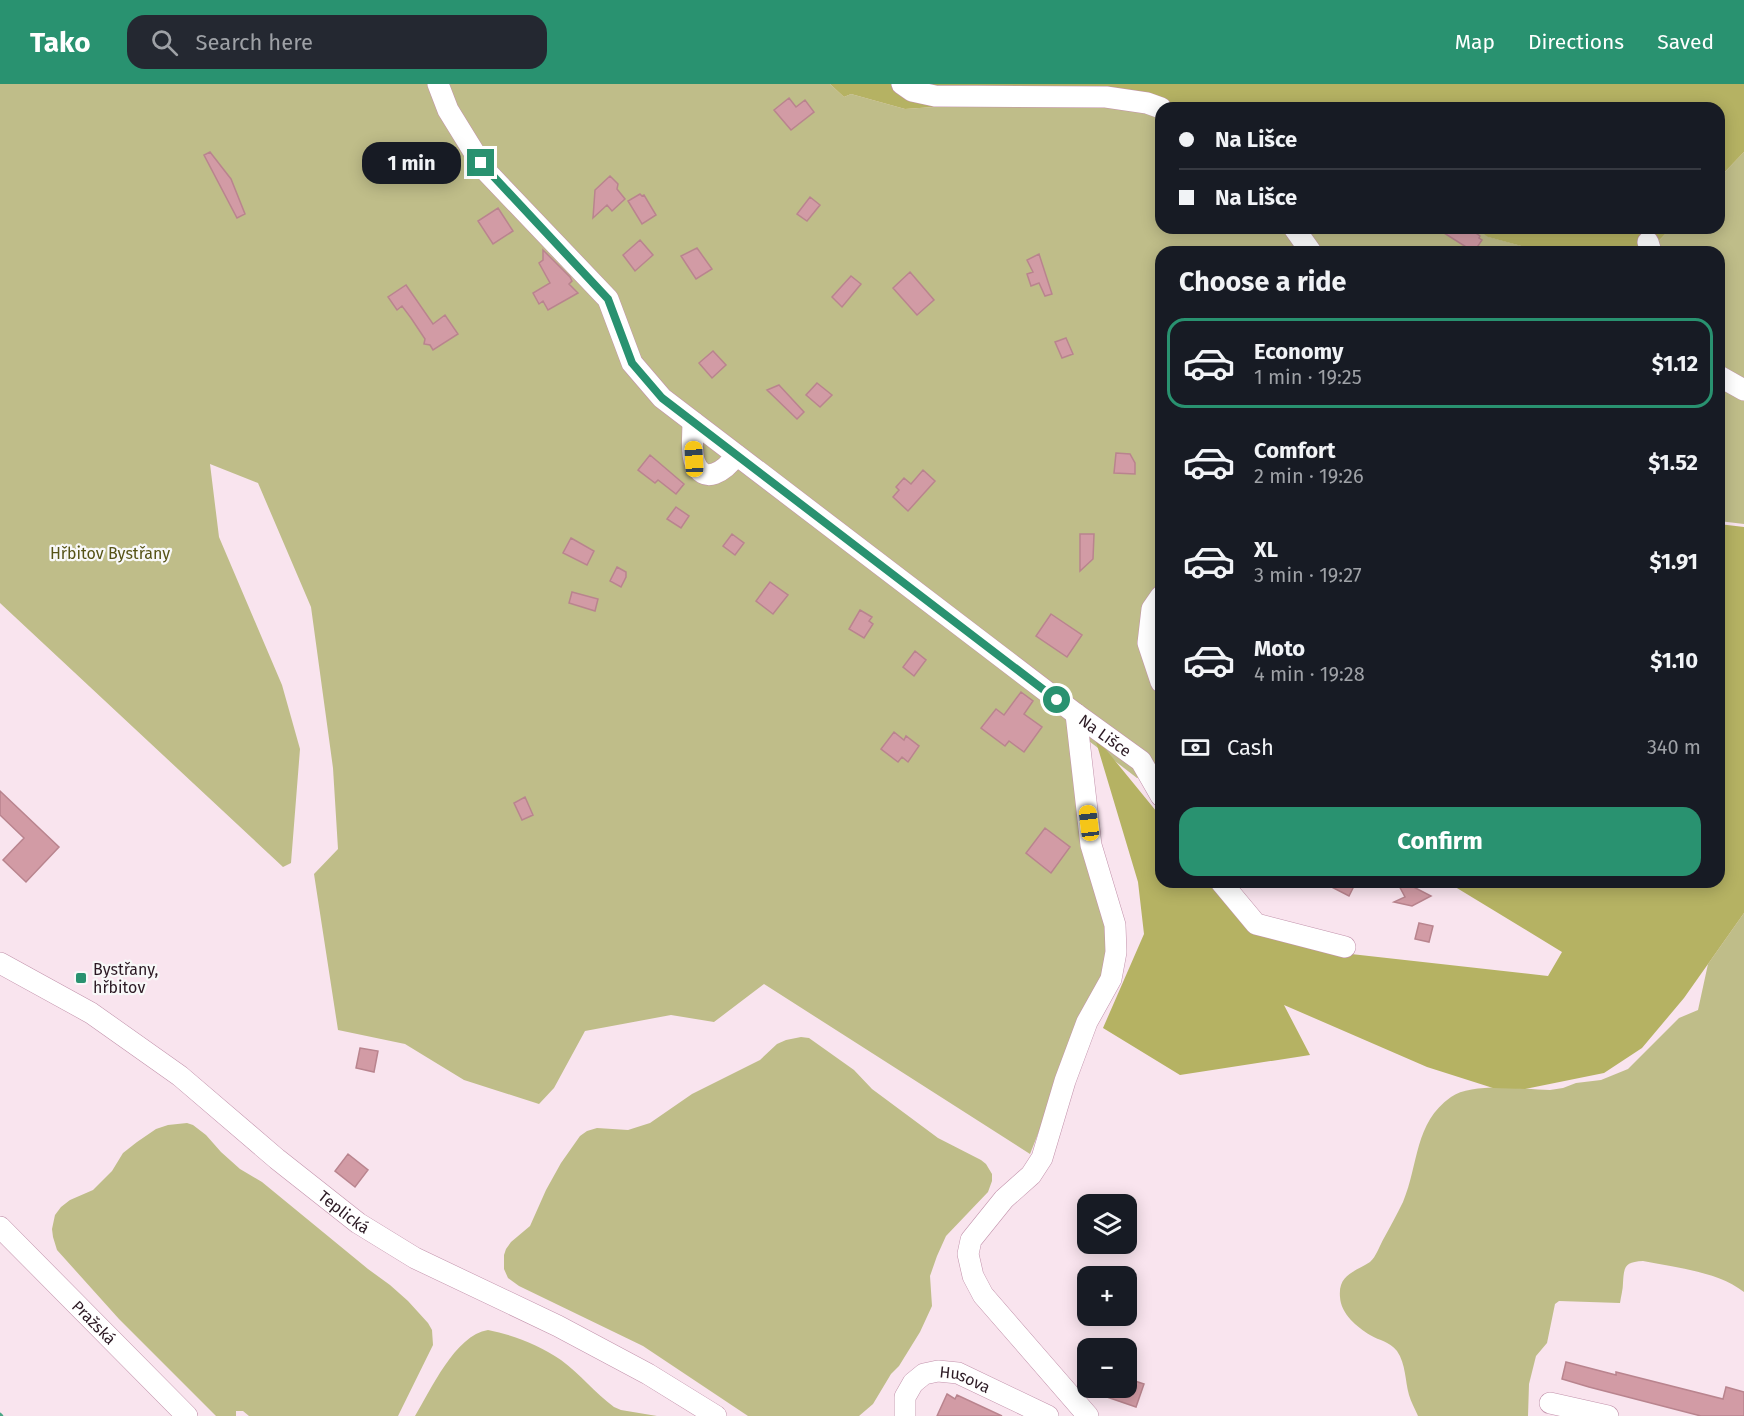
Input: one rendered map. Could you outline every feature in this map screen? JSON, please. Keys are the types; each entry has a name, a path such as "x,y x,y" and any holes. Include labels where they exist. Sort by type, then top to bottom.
{"street":[{"name":"Na Lišce","path":"438,84 448,110 485,170 608,299 632,363 662,398 1076,714 1141,761 1155,786"},
{"path":"902,84 912,91 936,99 1083,103 1106,98 1137,107 1148,103 1155,106"},
{"path":"1725,379 1744,390"},
{"path":"693,422 694,459 698,469 705,474 713,475 723,471 736,455"},
{"path":"1155,605 1152,609 1148,643 1155,664"},
{"path":"1076,714 1091,845 1115,925 1116,952 1111,979 1087,1022 1065,1081 1042,1158 1031,1175 1004,1199 971,1240 968,1254 973,1276 983,1295 1088,1416"},
{"path":"1141,761 1155,767"},
{"path":"1226,888 1256,924 1345,947"},
{"name":"Teplická","path":"0,963 91,1013 180,1076 277,1159 358,1223 415,1258 558,1326 648,1374 716,1416"},
{"name":"Pražská","path":"0,1227 188,1416"},
{"name":"Husova","path":"905,1416 905,1397 913,1383 924,1374 938,1371 958,1373 1048,1416"},
{"path":"1550,1403 1608,1416"}],"green space":[{"name":"Hřbitov Bystřany","path":"0,84 830,84 844,97 851,94 905,109 1020,101 1155,108 1155,234 1484,234 1522,246 1155,246 1155,774 1137,778 1072,728 1108,949 1102,978 1030,1154 764,984 714,1022 671,1015 585,1031 554,1088 539,1104 464,1080 405,1044 338,1030 314,874 338,849 333,768 311,607 258,483 210,464 219,537 282,685 300,749 291,863 283,867 0,603"},
{"path":"1744,152 1744,524 1725,522 1725,246 1654,246 1665,234 1725,234 1725,172"},
{"path":"1744,913 1744,1292 1721,1279 1696,1271 1643,1261 1632,1262 1625,1269 1620,1303 1559,1301 1555,1304 1547,1343 1536,1356 1529,1384 1528,1416 1418,1416 1410,1398 1404,1367 1397,1351 1388,1343 1365,1332 1350,1319 1341,1303 1340,1289 1345,1278 1370,1262 1376,1254 1403,1202 1419,1145 1430,1119 1439,1107 1460,1092 1485,1088 1550,1090 1576,1083 1601,1080 1628,1069 1679,1018 1698,1010 1708,964"},
{"path":"801,1037 809,1038 854,1070 872,1089 938,1138 981,1160 992,1174 988,1192 946,1236 930,1276 932,1306 920,1332 873,1404 859,1416 748,1416 643,1346 519,1286 508,1278 504,1269 506,1249 530,1226 561,1163 580,1136 597,1128 628,1130 650,1123 692,1094 760,1060 777,1044"},
{"path":"187,1123 206,1135 240,1169 262,1182 390,1285 428,1323 432,1330 433,1345 398,1416 249,1416 243,1411 236,1411 236,1416 216,1416 119,1319 57,1250 52,1229 55,1215 61,1207 70,1200 93,1190 112,1171 123,1153 156,1129"},
{"path":"488,1330 526,1341 553,1355 568,1365 614,1407 657,1416 415,1416 436,1379 455,1353 476,1334"}],"shaded area":[{"path":"830,84 1744,84 1744,152 1725,172 1725,102 1155,102 1155,108 1020,101 905,109 851,94 844,97"},
{"path":"1484,234 1665,234 1654,246 1522,246"},
{"path":"1725,525 1744,527 1744,913 1684,998 1642,1048 1604,1073 1525,1089 1493,1088 1427,1067 1284,1005 1310,1055 1180,1075 1103,1028 1144,934 1138,882 1094,735 1155,810 1155,888 1219,888 1252,929 1351,954 1548,976 1562,952 1457,888 1725,888"}],"building":[{"path":"789,98 796,107 805,100 814,112 791,130 774,110"},
{"path":"210,152 231,179 245,214 237,218 204,155"},
{"path":"610,176 618,184 617,189 625,199 612,211 607,205 593,218 595,190"},
{"path":"640,194 644,195 656,215 642,224 628,201"},
{"path":"810,197 820,205 807,221 797,214"},
{"path":"498,208 513,231 493,244 478,221"},
{"path":"1446,234 1477,234 1482,240 1478,246 1464,246"},
{"path":"640,240 653,255 635,271 623,255"},
{"path":"697,248 712,269 696,279 681,256"},
{"path":"543,250 570,277 572,281 569,284 578,293 548,310 543,301 539,304 533,293 550,283 539,263 543,260"},
{"path":"1039,254 1052,294 1045,296 1039,283 1031,286 1027,274 1033,272 1027,260"},
{"path":"910,272 934,300 917,315 893,288"},
{"path":"851,276 861,284 842,307 832,297"},
{"path":"406,285 433,324 445,315 458,334 433,350 430,345 424,344 425,339 402,306 397,310 388,297"},
{"path":"1066,338 1073,354 1062,358 1055,342"},
{"path":"713,351 726,365 712,378 699,363"},
{"path":"817,383 832,395 820,407 806,395"},
{"path":"779,385 804,412 797,419 767,390"},
{"path":"1116,453 1130,454 1135,463 1135,474 1114,473"},
{"path":"650,455 684,484 676,494 658,480 655,483 638,470"},
{"path":"923,470 935,481 908,511 893,497 899,490 896,487 904,478 911,484"},
{"path":"676,507 689,516 681,528 667,519"},
{"path":"732,534 744,543 735,555 723,546"},
{"path":"1080,534 1094,534 1093,559 1080,571"},
{"path":"571,538 594,551 587,565 563,553"},
{"path":"617,567 626,572 621,587 610,581"},
{"path":"770,582 788,595 773,614 756,601"},
{"path":"572,592 598,599 595,611 569,603"},
{"path":"860,610 872,617 869,621 873,624 864,638 849,629"},
{"path":"1051,614 1082,635 1067,657 1036,636"},
{"path":"915,651 926,660 914,676 903,667"},
{"path":"1021,692 1033,701 1024,714 1042,727 1024,752 1009,741 1005,746 981,728 996,709 1004,715"},
{"path":"894,732 904,740 906,736 919,746 908,762 902,757 898,762 881,749"},
{"path":"0,791 59,847 26,882 3,860 24,838 0,815"},
{"path":"525,797 533,815 522,820 514,803"},
{"path":"1045,828 1070,847 1051,873 1026,853"},
{"path":"1334,888 1353,888 1349,896"},
{"path":"1400,888 1416,888 1431,896 1412,906 1394,902 1405,897"},
{"path":"1419,923 1433,926 1429,942 1415,939"},
{"path":"360,1048 378,1051 374,1072 356,1068"},
{"path":"348,1154 368,1170 355,1187 335,1171"},
{"path":"1566,1362 1723,1399 1726,1387 1744,1392 1744,1416 1701,1416 1562,1379"},
{"path":"1137,1382 1144,1384 1136,1407 1110,1398 1137,1398"},
{"path":"947,1394 955,1399 957,1395 1002,1416 937,1416"}],"place":[{"name":"Bystřany, hřbitov","path":"81,978"}],"route":[{"path":"481,163 485,170 608,299 632,363 662,398 1057,700"}]}
